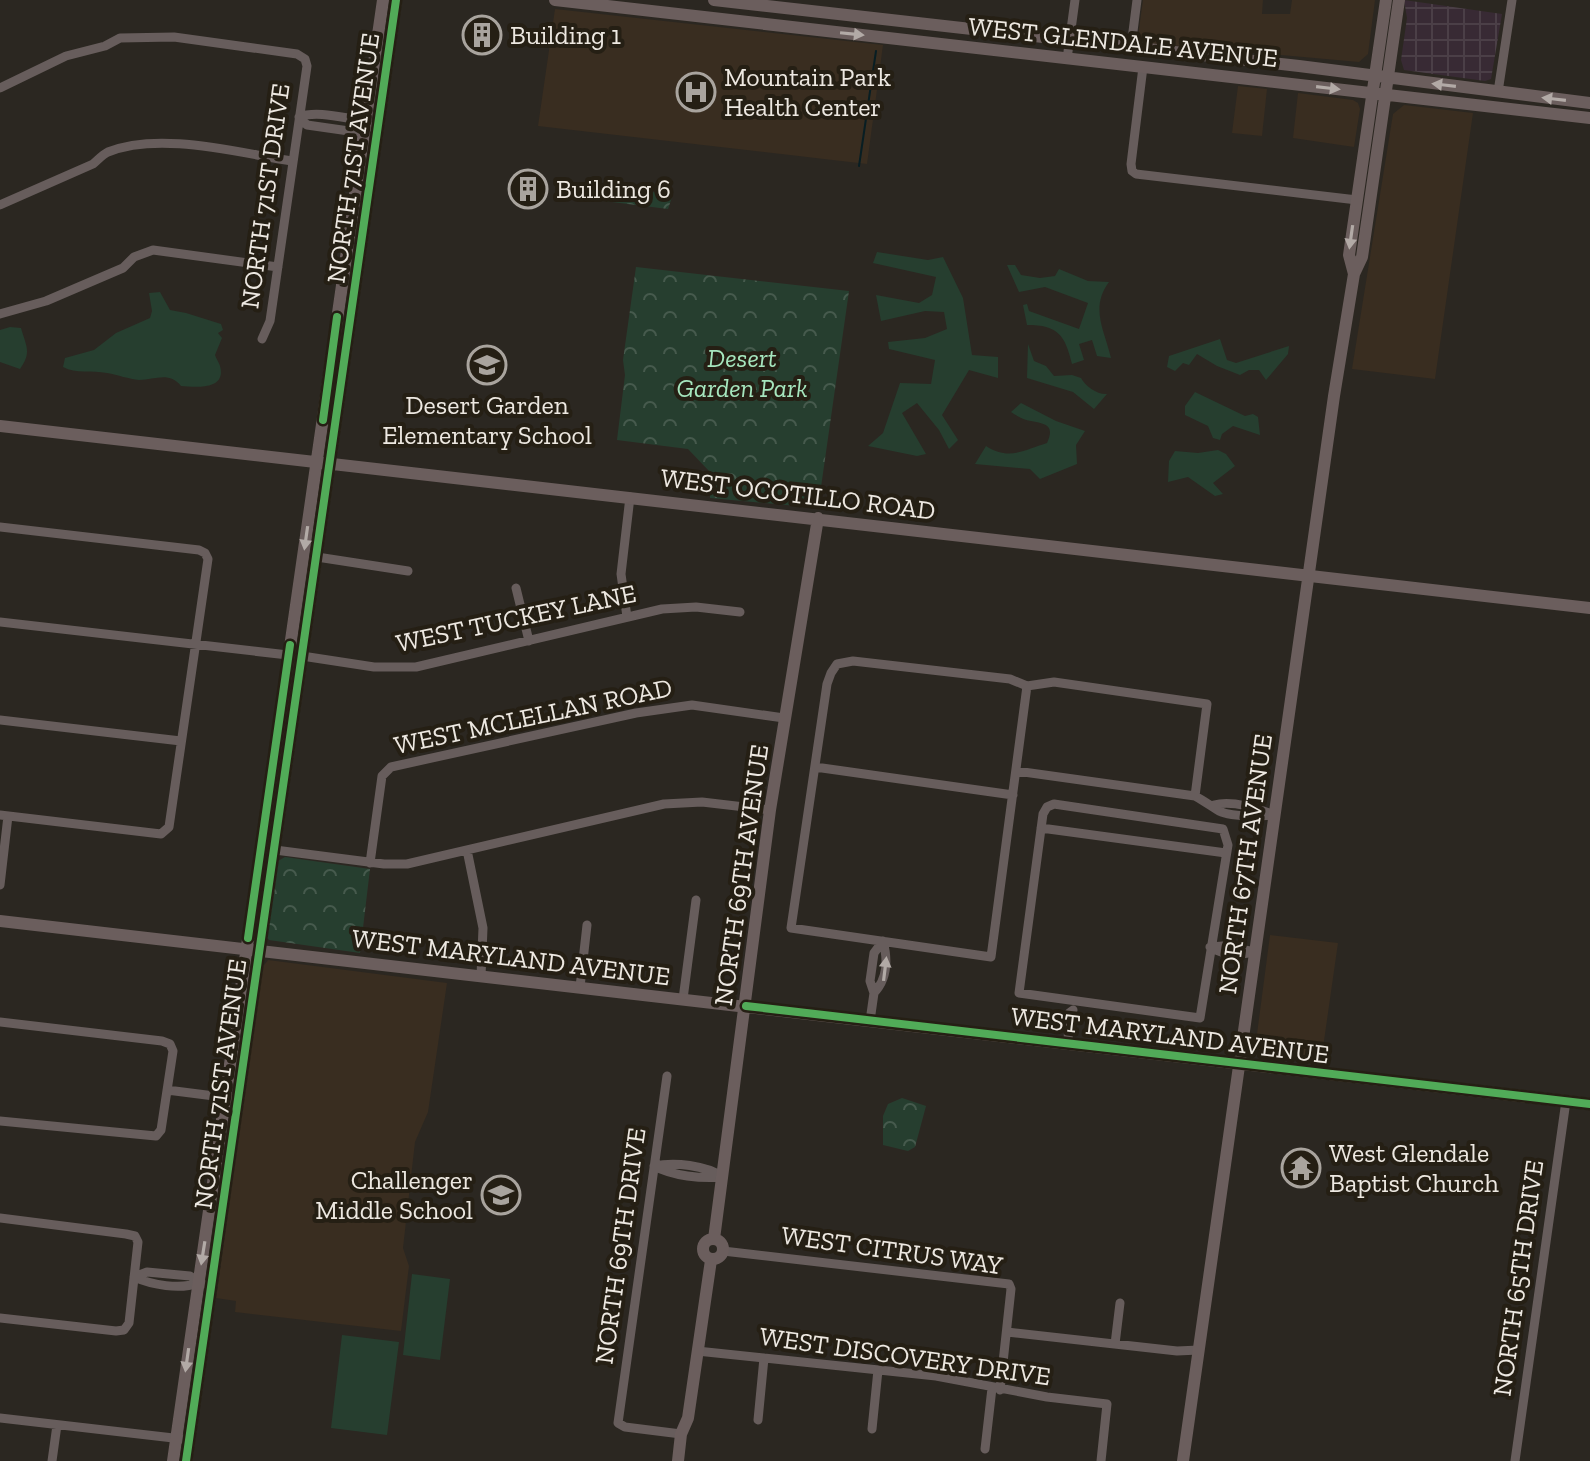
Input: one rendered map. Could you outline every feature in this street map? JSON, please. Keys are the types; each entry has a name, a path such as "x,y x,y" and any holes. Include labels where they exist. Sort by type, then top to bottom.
{"street":[{"name":"NORTH 71ST AVENUE","path":"186,1461 183,1439 253,948 288,655 324,462 371,128 383,0"},
{"name":"NORTH 71ST AVENUE","path":"371,128 396,0"},
{"name":"WEST GLENDALE AVENUE","path":"555,0 1590,118"},
{"name":"WEST GLENDALE AVENUE","path":"714,0 1590,103"},
{"path":"1067,59 1075,0"},
{"path":"1131,47 1137,0"},
{"name":"NORTH 67TH AVENUE","path":"1183,1461 1309,574 1354,274 1362,257 1386,94 1381,77 1386,0"},
{"name":"NORTH 67TH AVENUE","path":"1354,274 1349,255 1372,93 1381,77 1399,0"},
{"path":"1498,92 1512,0"},
{"path":"774,25 777,7"},
{"name":"NORTH 71ST DRIVE","path":"0,88 66,56 105,46 120,38 174,37 297,54 305,59 307,66 270,321 262,339"},
{"path":"1196,55 1192,64 1164,62 1143,67 1132,171 1141,175 1357,200"},
{"path":"299,117 307,125 356,132 371,128"},
{"path":"0,205 93,164 104,154 138,145 178,144 292,161"},
{"path":"0,314 46,301 123,268 134,257 153,250 278,267"},
{"name":"WEST OCOTILLO ROAD","path":"0,426 1590,608"},
{"name":"NORTH 71ST AVENUE","path":"253,948 275,850 317,557 324,462"},
{"path":"627,617 621,574 630,497"},
{"name":"NORTH 69TH AVENUE","path":"678,1461 681,1434 688,1418 711,1260 704,1255 702,1248 707,1241 714,1239 770,810 818,518"},
{"path":"0,527 205,553 208,559 169,827 161,834 4,816 0,885"},
{"path":"317,557 408,571"},
{"path":"516,588 529,641"},
{"name":"WEST TUCKEY LANE","path":"302,656 396,669 416,667 679,607 740,612"},
{"path":"0,622 288,655"},
{"path":"1027,686 991,957 791,928 827,684 837,664 853,661 1010,679 1027,686 1054,682 1207,704 1195,796"},
{"name":"WEST MCLELLAN ROAD","path":"370,863 382,776 391,767 636,713 692,705 784,718"},
{"path":"0,720 181,741"},
{"path":"815,767 1013,795"},
{"path":"1016,771 1195,796 1214,805 1255,807 1274,815"},
{"path":"275,850 370,863 407,864 664,804 702,802 770,810"},
{"path":"1054,804 1223,829 1227,836 1226,853 1200,1018 1074,1005 1019,993 1041,828 1047,807 1054,804"},
{"path":"1041,828 1226,853"},
{"path":"467,850 483,928 481,976"},
{"path":"683,999 696,900"},
{"name":"WEST MARYLAND AVENUE","path":"0,921 1590,1104"},
{"path":"580,987 587,925"},
{"path":"870,1021 874,953 883,941"},
{"path":"1210,947 1233,956 1254,952"},
{"path":"1068,1044 1070,1028 1075,1024 1074,1005"},
{"path":"0,1022 170,1044 173,1051 161,1130 156,1136 0,1121"},
{"name":"NORTH 69TH DRIVE","path":"667,1076 618,1423 625,1427 681,1434"},
{"path":"167,1090 232,1098"},
{"name":"NORTH 65TH DRIVE","path":"1515,1461 1566,1101"},
{"path":"654,1166 666,1164 712,1170 723,1177"},
{"path":"0,1218 135,1236 138,1242 129,1323 124,1330 0,1318"},
{"path":"711,1260 719,1258 723,1251 721,1242 714,1239"},
{"name":"WEST CITRUS WAY","path":"723,1251 1009,1284 1007,1332 985,1449"},
{"path":"134,1277 147,1272 190,1276 205,1284"},
{"path":"1115,1344 1120,1303"},
{"path":"1007,1332 1177,1351 1199,1350"},
{"name":"WEST DISCOVERY DRIVE","path":"697,1351 968,1381 996,1389 1107,1404 1101,1461"},
{"path":"758,1420 764,1358"},
{"path":"872,1429 878,1370"},
{"path":"0,1418 183,1439"},
{"path":"52,1461 57,1425"},
{"name":"NORTH 71ST AVENUE","path":"173,1461 183,1439"}],"shaded area":[{"path":"1143,0 1263,0 1262,14 1290,14 1292,0 1375,0 1368,54 1359,62 1146,43 1138,36"},
{"path":"1404,0 1502,14 1491,79 1485,81 1404,70 1401,60 1407,18"},
{"path":"555,9 883,45 867,164 538,126"},
{"path":"1238,86 1267,89 1262,136 1232,133"},
{"path":"1298,93 1358,103 1360,109 1354,147 1293,138"},
{"path":"1404,105 1473,113 1435,379 1352,369 1393,114"},
{"path":"1270,935 1338,943 1321,1062 1263,1055 1255,1049"},
{"path":"268,960 447,983 428,1112 415,1142 403,1248 409,1266 401,1331 235,1312 236,1301 216,1298 262,968"}],"green space":[{"path":"610,186 672,197 668,209 604,201 603,192"},
{"path":"877,252 928,260 943,257 963,298 972,355 998,357 998,378 969,370 942,415 958,440 949,449 939,430 917,403 902,413 926,454 917,456 868,446 883,433 900,383 931,384 935,360 889,349 888,342 925,338 947,329 944,312 925,311 881,321 876,295 919,303 932,295 936,277 873,263"},
{"path":"1007,265 1015,265 1021,275 1040,278 1055,276 1059,269 1088,281 1109,282 1099,310 1111,358 1097,356 1092,340 1079,344 1084,360 1072,364 1063,339 1058,334 1046,327 1027,325 1023,305 1027,304 1029,311 1079,329 1088,303 1045,287 1019,292"},
{"name":"Desert Garden Park","path":"636,267 849,291 818,508 710,498 710,472 688,449 617,440 625,375 623,360"},
{"path":"160,292 170,310 221,324 223,330 218,333 222,338 215,355 221,374 214,384 181,386 167,378 139,380 63,367 65,358 94,350 116,333 150,318 149,293"},
{"path":"21,328 26,344 26,358 20,369 0,362 0,330"},
{"path":"1220,339 1227,360 1236,363 1289,346 1288,354 1266,380 1259,370 1249,370 1240,375 1197,354 1189,365 1183,363 1175,371 1167,367 1169,356"},
{"path":"1028,344 1034,361 1046,366 1054,376 1081,378 1092,389 1107,394 1094,409 1073,392 1027,378"},
{"path":"1195,392 1245,416 1253,414 1258,417 1260,435 1233,426 1222,434 1220,440 1213,438 1208,426 1185,415 1185,406"},
{"path":"1021,403 1056,421 1085,431 1076,445 1077,464 1040,479 1030,469 975,464 986,446 1009,453 1047,443 1048,426 1011,412"},
{"path":"1218,450 1226,454 1235,466 1213,483 1223,494 1215,496 1188,477 1168,482 1169,461 1175,451 1198,453"},
{"path":"285,857 370,869 360,953 269,940 278,861"},
{"path":"902,1098 926,1106 915,1147 908,1151 883,1145 883,1116 888,1104"},
{"path":"412,1274 450,1279 440,1360 403,1355"},
{"path":"342,1335 399,1342 387,1435 331,1428"}],"waterway":[{"path":"859,166 876,51"}],"cycle path":[{"path":"186,1461 396,0"},
{"path":"323,420 337,317"},
{"path":"248,938 290,645"},
{"path":"746,1006 1590,1104"}],"place":[{"name":"Building 1","path":"482,35"},
{"name":"Mountain Park Health Center","path":"696,92"},
{"name":"Building 6","path":"528,189"},
{"name":"Desert Garden Elementary School","path":"487,365"},
{"name":"West Glendale Baptist Church","path":"1301,1168"},
{"name":"Challenger Middle School","path":"501,1195"}]}
